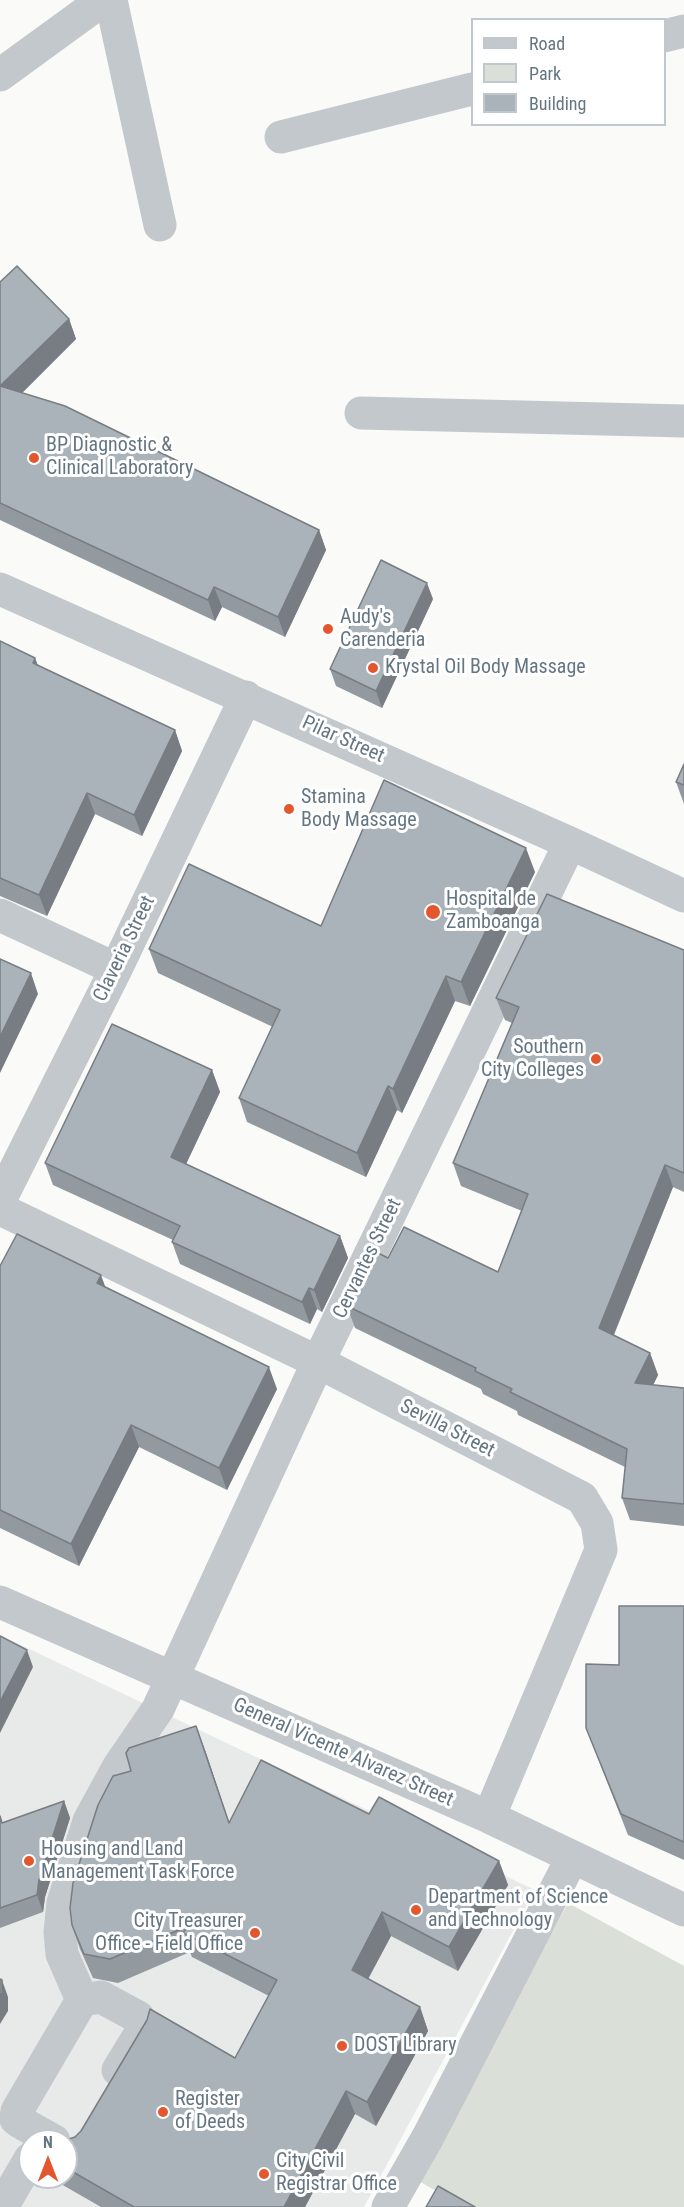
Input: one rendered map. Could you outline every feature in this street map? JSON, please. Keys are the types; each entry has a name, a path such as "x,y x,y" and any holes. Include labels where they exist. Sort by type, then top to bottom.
{"street":[{"path":"0,75 103,0"},
{"path":"111,0 160,225"},
{"path":"666,36 684,31"},
{"path":"281,137 471,89"},
{"path":"361,413 684,421"},
{"name":"Pilar Street","path":"0,589 246,697 684,896"},
{"name":"Claveria Street","path":"0,1200 116,969 246,697"},
{"name":"Cervantes Street","path":"82,2000 62,1954 60,1932 63,1902 89,1821 119,1766 158,1709 318,1362 570,843"},
{"path":"0,915 116,969"},
{"name":"Sevilla Street","path":"0,1209 318,1362 582,1498 597,1523 601,1550 489,1817"},
{"name":"General Vicente Alvarez Street","path":"0,1602 489,1817 684,1911"},
{"path":"388,2207 428,2137 572,1858"},
{"path":"31,2129 16,2119 17,2111 82,2000 101,1997 138,2017 142,2025 140,2034 104,2094"},
{"path":"2,2207 18,2187"}],"shaded area":[{"path":"0,1635 535,1890 364,2207 0,2207"}],"green space":[{"path":"568,1903 684,1966 684,2207 464,2207 417,2180"}],"building":[{"path":"17,266 69,319 0,386 0,282"},
{"path":"0,386 65,406 319,530 278,617 214,587 208,600 0,503"},
{"path":"381,560 427,583 376,691 330,669"},
{"path":"0,641 35,658 33,663 175,730 134,815 87,793 39,895 0,878"},
{"path":"684,764 684,785 676,782"},
{"path":"384,780 526,848 461,982 446,976 393,1089 388,1086 357,1153 239,1098 280,1010 149,949 189,864 321,926"},
{"path":"547,894 684,950 684,1173 665,1165 599,1328 650,1353 635,1383 684,1388 684,1504 622,1498 627,1449 510,1392 512,1389 475,1371 476,1368 347,1306 374,1251 388,1258 404,1227 498,1272 528,1194 453,1163 519,1007 496,998"},
{"path":"0,959 31,973 0,1037"},
{"path":"112,1024 212,1070 171,1157 340,1236 314,1290 309,1288 302,1302 172,1242 180,1226 45,1163"},
{"path":"17,1234 101,1275 97,1283 269,1367 219,1468 131,1425 71,1544 0,1510 0,1266"},
{"path":"619,1606 684,1606 684,1842 621,1814 586,1728 586,1664 619,1665"},
{"path":"0,1636 27,1650 0,1702"},
{"path":"196,1726 229,1823 261,1760 369,1814 379,1797 499,1861 449,1947 382,1912 352,1970 420,2007 367,2102 346,2091 284,2207 134,2207 78,2175 78,2134 147,2020 150,2009 235,2058 277,1980 183,1933 188,1926 110,1959 84,1954 72,1925 70,1908 73,1883 98,1805 113,1776 131,1771 126,1753 129,1748"},
{"name":"Housing and Land Management Task Force","path":"64,1801 39,1880 37,1895 0,1908 0,1816 2,1823"},
{"path":"0,1979 2,1980 2,1993 0,1996"},
{"path":"438,2186 475,2207 426,2207"}],"place":[{"name":"BP Diagnostic & Clinical Laboratory","path":"34,458"},
{"name":"Audy's Carenderia","path":"328,629"},
{"name":"Krystal Oil Body Massage","path":"373,668"},
{"name":"Stamina Body Massage","path":"289,809"},
{"name":"Hospital de Zamboanga","path":"433,912"},
{"name":"Southern City Colleges","path":"596,1059"},
{"name":"Housing and Land Management Task Force","path":"29,1861"},
{"name":"Department of Science and Technology","path":"416,1910"},
{"name":"City Treasurer Office - Field Office","path":"255,1933"},
{"name":"DOST Library","path":"342,2046"},
{"name":"Register of Deeds","path":"163,2112"},
{"name":"City Civil Registrar Office","path":"264,2174"}]}
